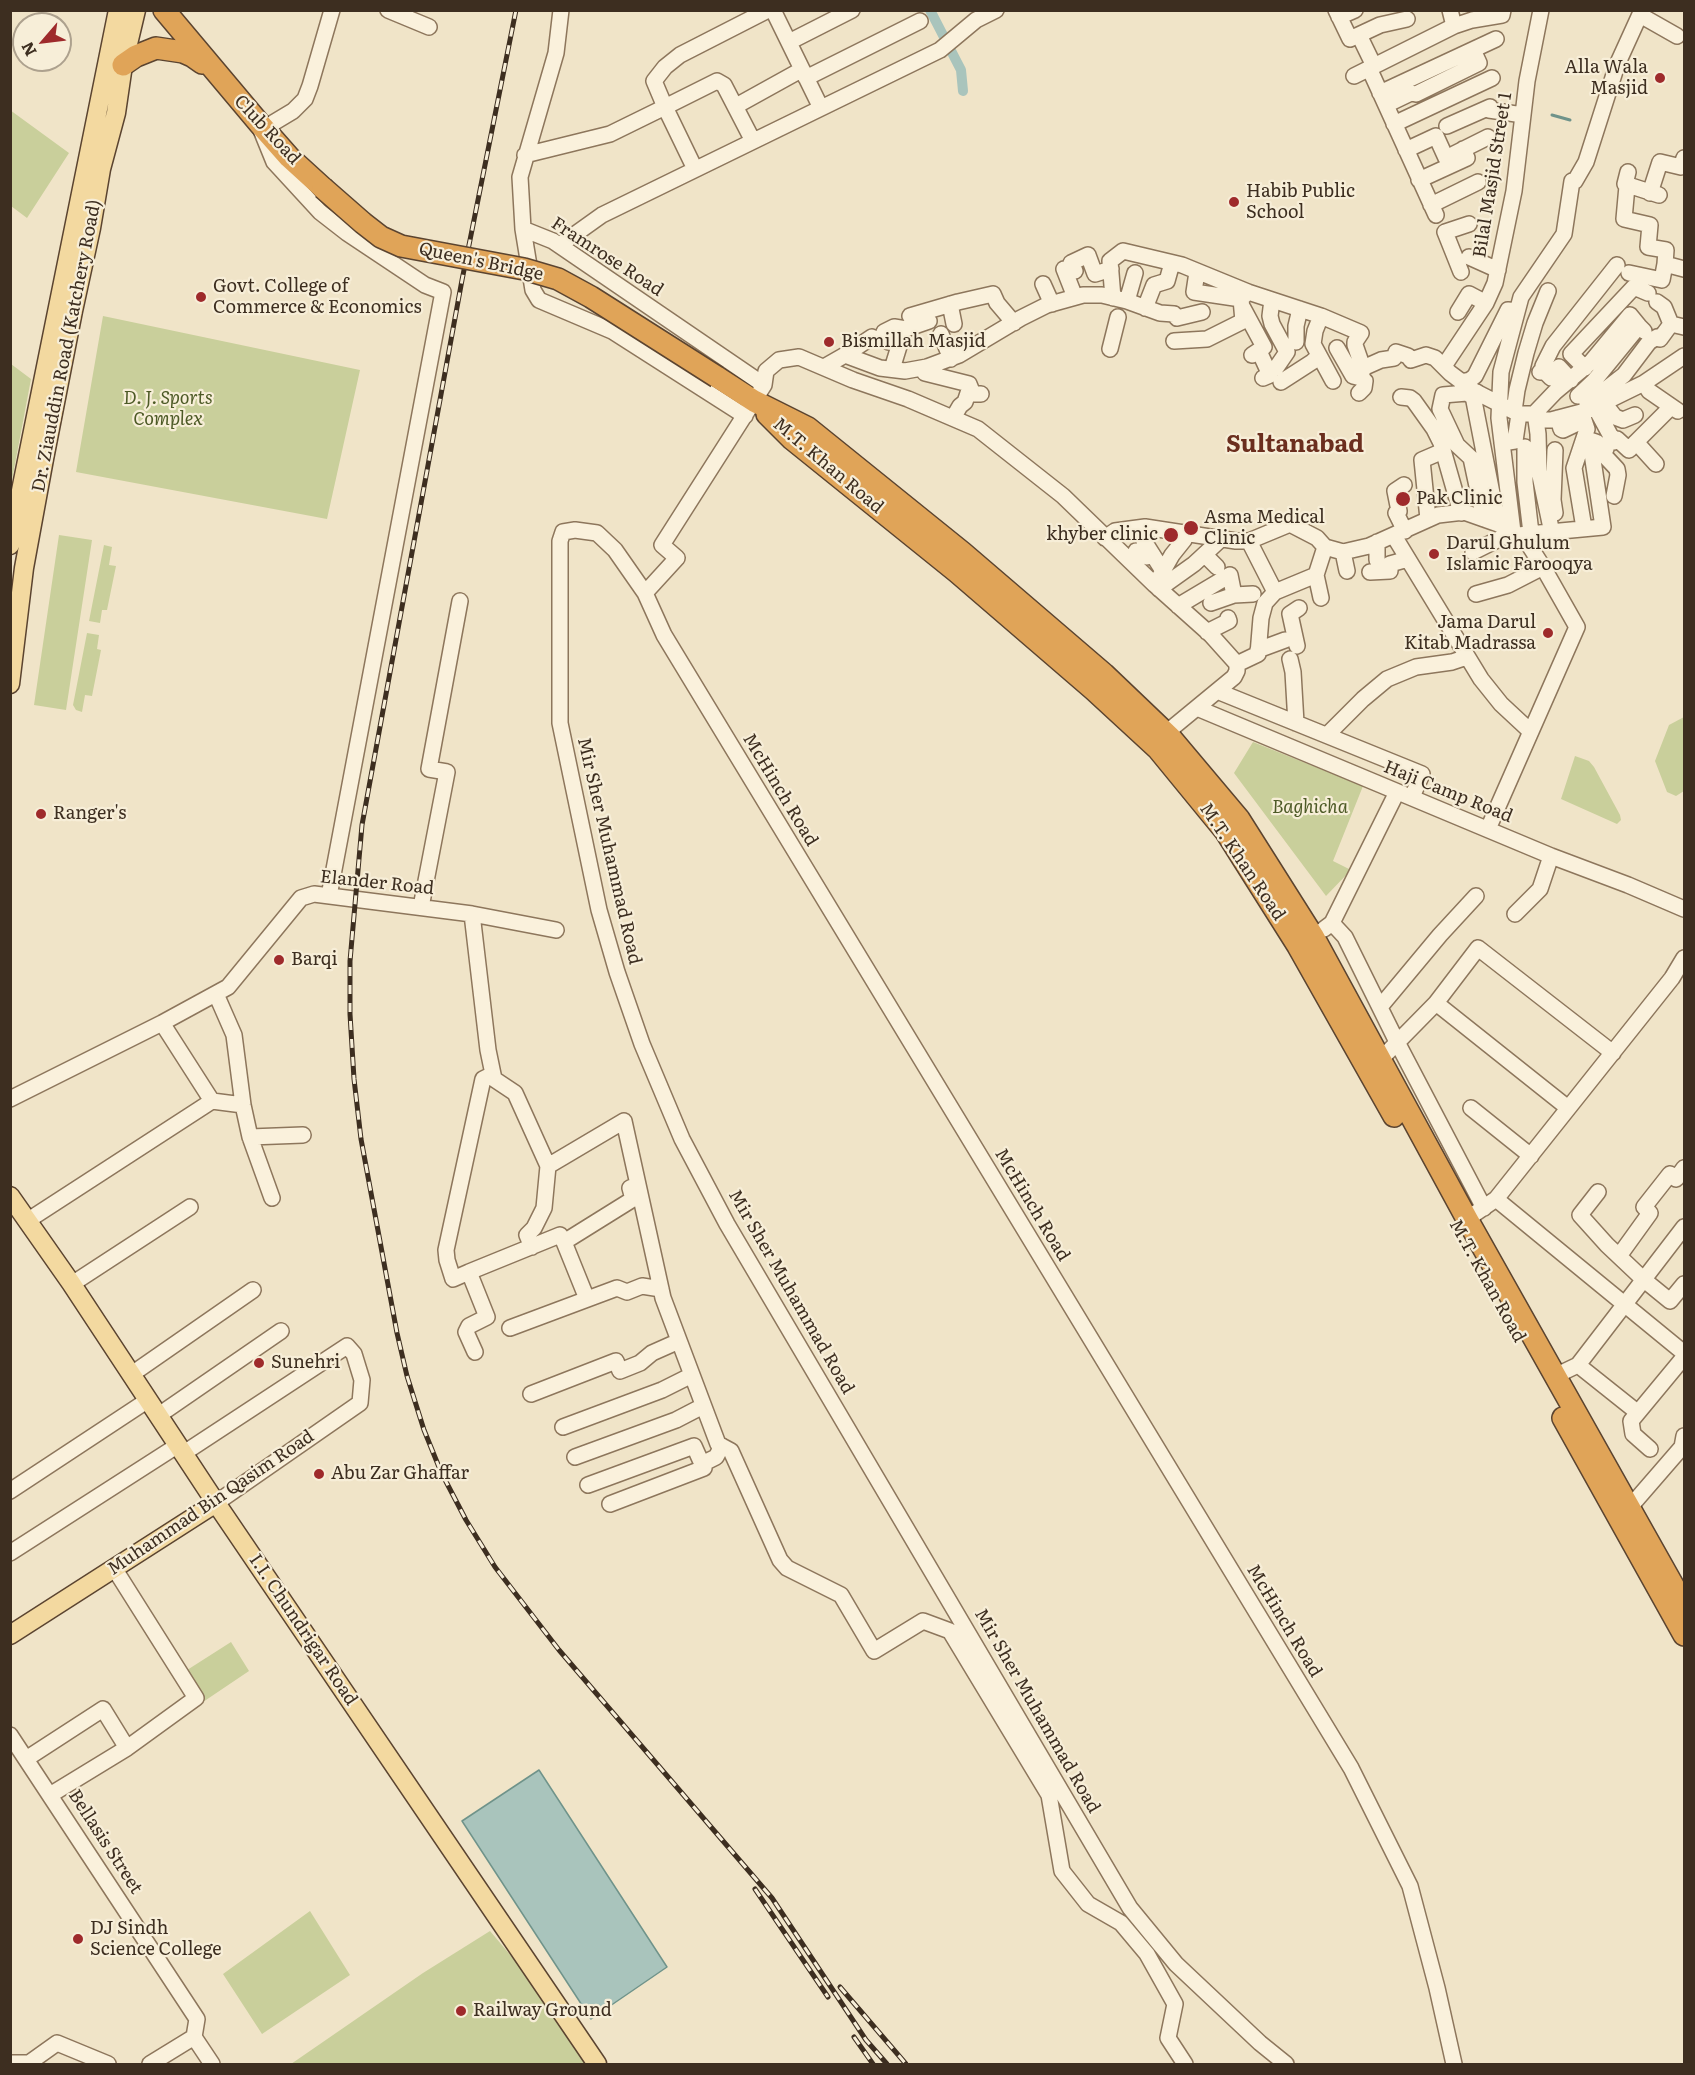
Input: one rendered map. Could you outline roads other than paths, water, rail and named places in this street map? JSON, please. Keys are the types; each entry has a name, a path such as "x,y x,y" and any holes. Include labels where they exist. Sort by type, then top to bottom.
{"highway":[{"name":"Club Road","path":"164,10 215,72 266,123"},
{"name":"Club Road","path":"177,10 266,123 289,157 307,172"},
{"path":"123,65 146,51 167,48 192,56 215,72"},
{"name":"Queen's Bridge","path":"307,172 381,237 401,246 524,269 558,279 591,297 754,400"},
{"name":"M.T. Khan Road","path":"754,400 808,428 963,553 1104,674 1166,733 1239,819 1457,1225 1684,1635"},
{"name":"M.T. Khan Road","path":"754,400 792,439 943,560 1094,690 1158,750 1226,832 1305,941 1380,1060 1482,1209 1555,1376 1684,1605"}],"main road":[{"name":"Dr. Ziauddin Road (Katchery Road)","path":"10,545 85,164 118,10"},
{"name":"Dr. Ziauddin Road (Katchery Road)","path":"10,684 24,568 42,469 101,169 116,113 123,65 136,10"},
{"name":"I.I. Chundrigar Road","path":"10,1196 19,1218 142,1404 178,1451 588,2064"},
{"name":"I.I. Chundrigar Road","path":"19,1218 72,1284 159,1415 178,1451"},
{"name":"I.I. Chundrigar Road","path":"213,1505 597,2064"},
{"name":"Muhammad Bin Qasim Road","path":"10,1635 213,1505"}],"street":[{"path":"329,896 442,292 426,285 357,240 320,212 274,162 268,152 266,123 293,111 305,99 332,10"},
{"path":"388,10 429,27"},
{"name":"Framrose Road","path":"561,10 556,53 520,177 524,229 560,245 754,400"},
{"path":"695,170 654,81 665,67 680,55 768,10"},
{"path":"773,10 821,108"},
{"path":"789,42 852,10"},
{"path":"1355,10 1337,14 1350,39 1407,15 1420,44"},
{"path":"1450,10 1452,45"},
{"path":"1354,76 1476,15 1502,15 1503,10"},
{"name":"Bilal Masjid Street 1","path":"1443,366 1486,303 1495,283 1514,191 1527,81 1540,10"},
{"path":"560,245 602,215 940,50 976,20 995,11"},
{"path":"1488,829 1577,627 1544,567 1521,533 1502,443 1501,372 1519,304 1564,234 1572,181 1575,181 1586,162 1617,65 1641,13 1677,36"},
{"path":"736,105 920,21"},
{"path":"1359,35 1383,99 1433,210 1478,182"},
{"path":"1383,99 1411,79 1496,39"},
{"path":"1383,99 1416,94 1479,63 1473,50"},
{"path":"1399,54 1411,79"},
{"path":"1394,124 1492,78"},
{"path":"525,155 610,134 717,81 724,85 753,141"},
{"path":"1437,103 1442,131 1441,160 1488,137"},
{"path":"1406,150 1490,108 1523,115"},
{"path":"1419,180 1467,158 1463,149"},
{"path":"1571,380 1559,367 1551,378 1543,366 1553,346 1623,269 1662,280 1666,250 1648,247 1650,225 1624,219 1628,179 1655,194 1660,162 1681,167 1684,158"},
{"path":"1461,272 1445,232 1469,224"},
{"path":"524,229 533,290 539,300 612,331 754,400"},
{"path":"1117,299 1111,268 1112,258 1124,251 1172,263 1197,272 1194,292 1244,299 1272,300 1321,316 1361,333 1355,342 1361,379"},
{"path":"1075,297 1069,270 1071,263 1088,255 1095,274 1111,268"},
{"path":"1469,257 1498,270"},
{"path":"1145,309 1154,285 1167,281 1172,263"},
{"path":"1665,264 1684,269"},
{"path":"1110,349 1117,299 1135,273"},
{"path":"1043,284 1052,304"},
{"path":"1585,368 1571,354 1634,287 1653,297 1664,307 1678,326 1660,339 1657,337 1653,340 1624,375 1587,404 1596,406 1623,420 1635,415"},
{"path":"1548,291 1535,323 1522,368 1526,415 1538,434 1539,471 1556,532"},
{"path":"910,316 993,294 997,303 1014,323"},
{"path":"1458,312 1469,294 1486,303"},
{"path":"844,355 880,368 909,371 925,368 951,359 1052,304 1075,297 1095,295 1117,299 1160,314 1174,314 1177,318 1202,312"},
{"path":"1174,341 1207,339 1243,321 1244,299"},
{"path":"1244,299 1264,347 1255,353 1270,375 1263,378"},
{"path":"1272,300 1270,316 1272,324 1287,352 1279,375 1312,362 1319,356"},
{"path":"950,304 954,324"},
{"path":"1461,382 1475,376 1508,310 1519,304"},
{"path":"1296,342 1299,309"},
{"path":"1502,443 1515,441 1526,415 1585,368 1630,315 1653,340"},
{"path":"1321,316 1313,344 1333,381"},
{"path":"892,369 900,344 889,342 884,332 894,327 906,329 929,321"},
{"path":"1578,396 1639,326"},
{"path":"941,334 951,359"},
{"path":"824,367 872,337"},
{"path":"1337,348 1353,376 1361,379"},
{"path":"1361,379 1381,360 1395,355 1408,356 1411,360 1426,355 1435,358 1476,395 1491,521"},
{"path":"1491,521 1471,458 1457,445 1440,409 1443,395 1467,393 1526,415 1558,418 1596,406 1644,383 1684,356"},
{"path":"645,593 677,558 663,545 754,400 766,372 779,360 799,357 978,429 1063,496 1207,632 1237,664 1237,671 1234,677 1166,733"},
{"path":"925,368 925,373 948,391 976,391 969,384 948,391"},
{"path":"1522,368 1545,372"},
{"path":"898,395 904,380"},
{"path":"1596,406 1614,442 1617,439 1629,450 1676,409 1649,391 1644,383"},
{"path":"948,391 953,418"},
{"path":"1401,398 1410,398 1434,429 1443,451 1461,513"},
{"path":"1473,552 1521,533 1602,527 1584,420 1563,430 1558,418"},
{"path":"1587,436 1603,422"},
{"path":"1587,436 1606,449 1603,454 1617,469 1614,496"},
{"path":"1636,442 1656,464"},
{"path":"1521,533 1525,447"},
{"path":"1556,450 1553,500 1556,532"},
{"path":"1428,519 1422,460 1443,451"},
{"path":"1424,479 1395,491 1399,511 1396,513 1408,560 1481,679 1501,704 1530,731"},
{"path":"1105,538 1115,531 1145,527 1249,541 1290,524 1317,538 1325,547 1343,552 1377,542 1438,515 1461,513 1491,521 1521,533"},
{"name":"Mir Sher Muhammad Road","path":"645,593 615,550 597,533 574,530 563,532 560,541 560,723 600,910 617,972 642,1044 682,1139 727,1224 1130,1908 1176,1964 1260,2043 1286,2064"},
{"path":"1157,587 1163,571 1184,540 1186,533"},
{"path":"1157,587 1205,555 1221,539"},
{"path":"1249,541 1275,592"},
{"path":"1377,542 1373,566 1390,571 1390,564 1408,560"},
{"path":"1140,546 1153,555 1163,571"},
{"path":"1321,598 1316,575 1325,547"},
{"path":"1343,552 1347,572"},
{"path":"1205,555 1217,567"},
{"path":"1476,594 1508,585 1544,567"},
{"path":"1178,606 1230,575 1234,595"},
{"path":"1237,664 1258,654 1261,618 1265,603 1275,592 1316,575"},
{"name":"McHinch Road","path":"645,593 670,645 1351,1768 1410,1886 1454,2064"},
{"path":"1211,603 1234,595 1253,594"},
{"path":"421,907 447,772 429,769 460,601"},
{"path":"1296,723 1290,648 1290,614 1299,608"},
{"path":"1207,632 1229,621 1228,618"},
{"path":"1258,650 1290,648"},
{"path":"1327,735 1363,699 1388,679 1416,667 1452,662 1467,657"},
{"path":"1217,691 1422,774 1412,797"},
{"name":"Haji Camp Road","path":"1197,708 1684,909"},
{"path":"1305,941 1332,923 1397,792"},
{"path":"1515,915 1540,890 1551,856"},
{"name":"Elander Road","path":"10,1099 162,1023 228,987 301,898 314,894 421,907 556,930"},
{"path":"1380,1007 1440,934 1476,896"},
{"path":"472,914 488,1050 494,1079 514,1093 548,1166 544,1208 534,1228 527,1235 532,1247"},
{"path":"1332,923 1346,937 1482,1209 1624,1304 1684,1355 1631,1421 1633,1434 1650,1449"},
{"path":"1380,1060 1436,1003 1478,948 1612,1053"},
{"path":"1482,1209 1531,1156 1672,978 1684,958"},
{"path":"216,994 234,1035 243,1105 250,1137 272,1198"},
{"path":"1436,1003 1568,1108"},
{"path":"162,1023 212,1101"},
{"path":"493,1074 483,1078 446,1250 453,1279 560,1235 587,1299"},
{"path":"19,1218 158,1136 212,1101 243,1105"},
{"path":"1471,1108 1531,1156"},
{"path":"548,1166 624,1121 661,1289 679,1341 718,1444 731,1451 780,1560 787,1568 841,1595 874,1651 923,1621 950,1631 1049,1795 1062,1871 1088,1904 1121,1923 1141,1946 1175,2004 1167,2037 1185,2064"},
{"path":"250,1137 303,1135"},
{"path":"1619,1256 1650,1214 1644,1207 1670,1174 1676,1179 1684,1168"},
{"path":"564,1242 633,1199 630,1188 638,1184"},
{"path":"1598,1192 1580,1215 1643,1279 1670,1301 1684,1284"},
{"path":"72,1284 190,1207"},
{"path":"1555,1376 1578,1365 1684,1227"},
{"path":"469,1272 487,1317 470,1326 466,1332 475,1352"},
{"path":"510,1328 617,1288 627,1292 642,1286 661,1289"},
{"path":"132,1374 253,1290"},
{"path":"159,1415 281,1331"},
{"path":"531,1394 616,1361 620,1371 640,1363 652,1353 679,1341"},
{"name":"Muhammad Bin Qasim Road","path":"178,1451 347,1346 354,1354 362,1380 360,1403 213,1505"},
{"path":"1578,1365 1637,1412"},
{"path":"563,1427 662,1390 692,1375"},
{"path":"10,1491 142,1404"},
{"path":"575,1458 676,1420 704,1406"},
{"path":"588,1485 694,1446 704,1468 610,1504"},
{"path":"702,1464 716,1457 722,1446"},
{"path":"1630,1508 1683,1447"},
{"path":"10,1553 178,1451"},
{"path":"50,1795 127,1748 196,1698 114,1568"},
{"path":"26,1759 103,1709 127,1748"},
{"name":"Bellasis Street","path":"10,1735 197,2019 194,2037 212,2064"},
{"path":"150,2064 194,2037"},
{"path":"10,2063 29,2064 57,2043 102,2064"}],"water":[{"path":"539,1770 667,1967 591,2019 462,1821"}],"waterway":[{"path":"930,10 961,70 963,91"},
{"path":"1552,115 1570,120"}],"railway":[{"path":"516,10 462,280 362,825 350,961 354,1079 361,1139 407,1376 424,1430 441,1472 466,1520 495,1567 559,1650 772,1898 866,2040 887,2064"},
{"path":"755,1889 828,1997"},
{"path":"840,1987 906,2064"},
{"path":"854,2037 873,2064"}],"place":[{"name":"Alla Wala Masjid","path":"1660,78"},
{"name":"Habib Public School","path":"1234,202"},
{"name":"Govt. College of Commerce & Economics","path":"201,297"},
{"name":"Bismillah Masjid","path":"829,342"},
{"name":"Pak Clinic","path":"1403,499"},
{"name":"Asma Medical Clinic","path":"1191,528"},
{"name":"khyber clinic","path":"1171,535"},
{"name":"Darul Ghulum Islamic Farooqya","path":"1434,554"},
{"name":"Jama Darul Kitab Madrassa","path":"1548,633"},
{"name":"Ranger's","path":"41,814"},
{"name":"Barqi","path":"279,960"},
{"name":"Sunehri","path":"259,1363"},
{"name":"Abu Zar Ghaffar","path":"319,1474"},
{"name":"DJ Sindh Science College","path":"78,1939"},
{"name":"Railway Ground","path":"461,2011"}],"district":[{"name":"Sultanabad","path":"1295,445"}],"park label":[{"name":"D. J. Sports Complex","path":"168,409"},
{"name":"Baghicha","path":"1310,808"}]}
